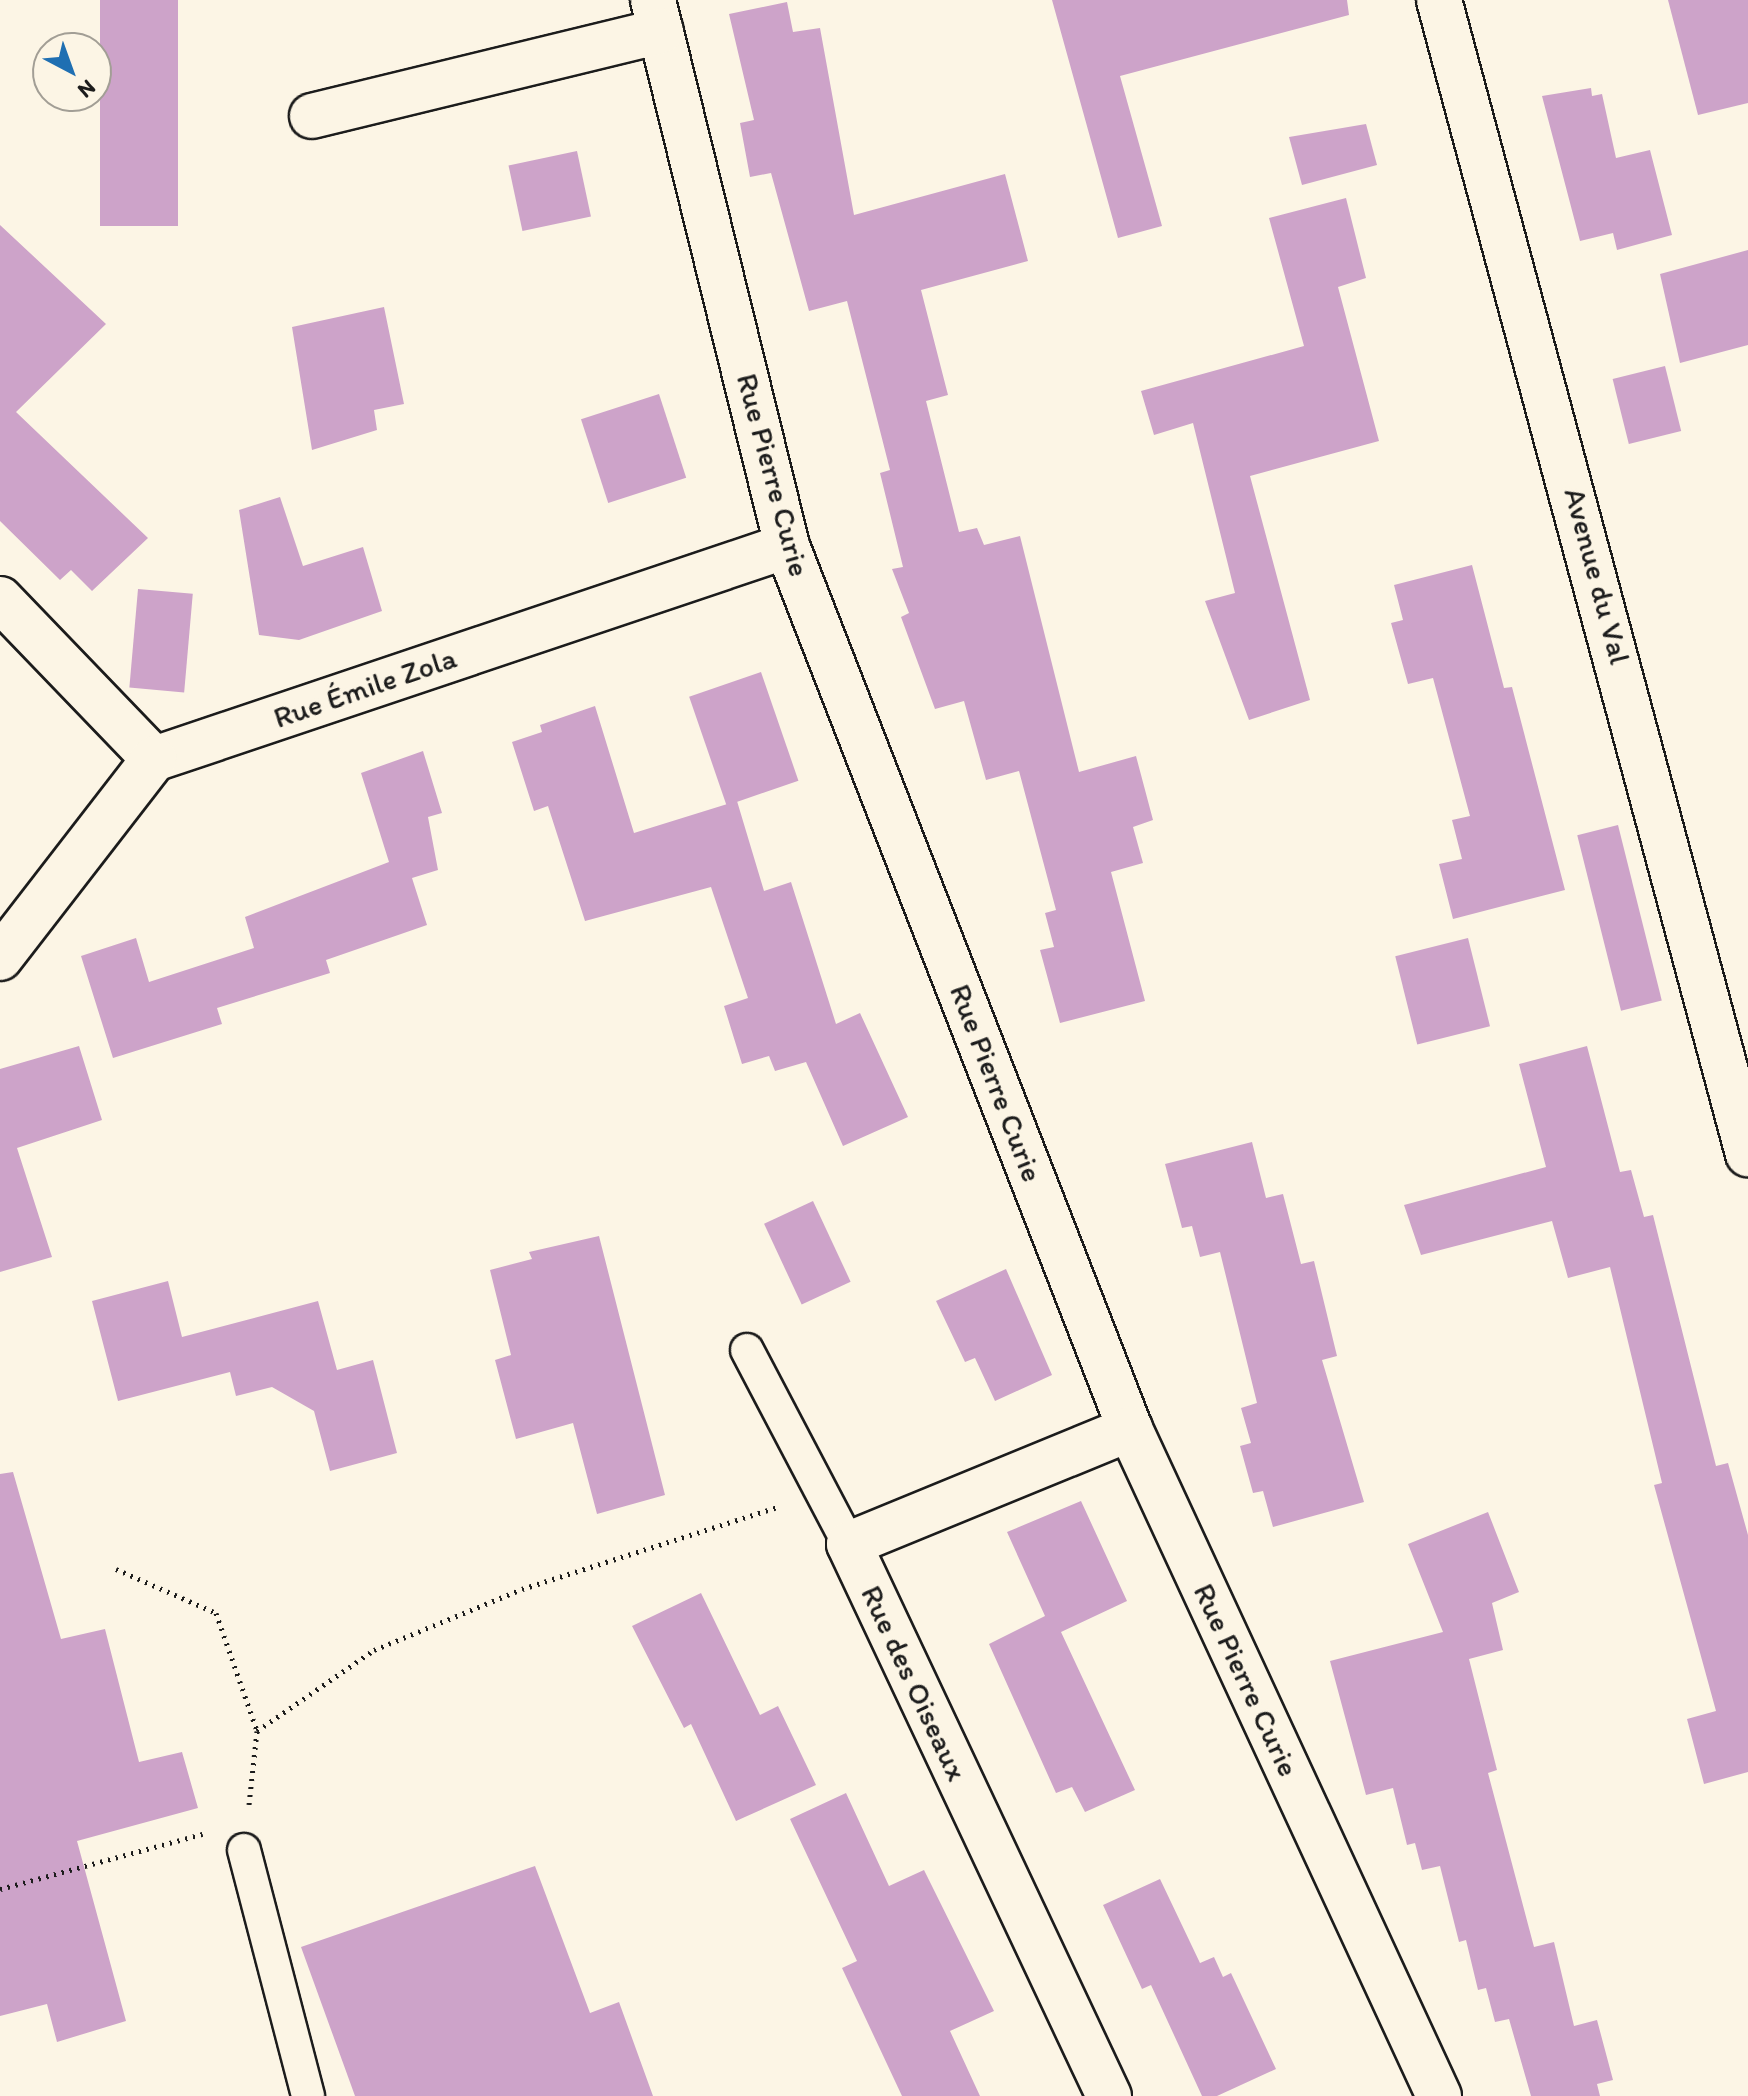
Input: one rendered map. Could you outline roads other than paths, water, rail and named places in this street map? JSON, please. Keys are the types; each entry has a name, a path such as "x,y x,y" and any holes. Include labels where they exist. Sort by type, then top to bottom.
{"street":[{"name":"Avenue du Val","path":"1439,0 1748,1154"},
{"name":"Rue Pierre Curie","path":"312,116 657,15 787,546 1130,1429 1439,2096"},
{"name":"Rue Émile Zola","path":"154,759 787,546"},
{"path":"0,599 154,759 0,958"},
{"path":"849,1544 1130,1429"},
{"name":"Rue des Oiseaux","path":"849,1544 1109,2096"}],"lane":[{"path":"747,1350 819,1494 849,1544"},
{"path":"245,1836 308,2096"}]}
